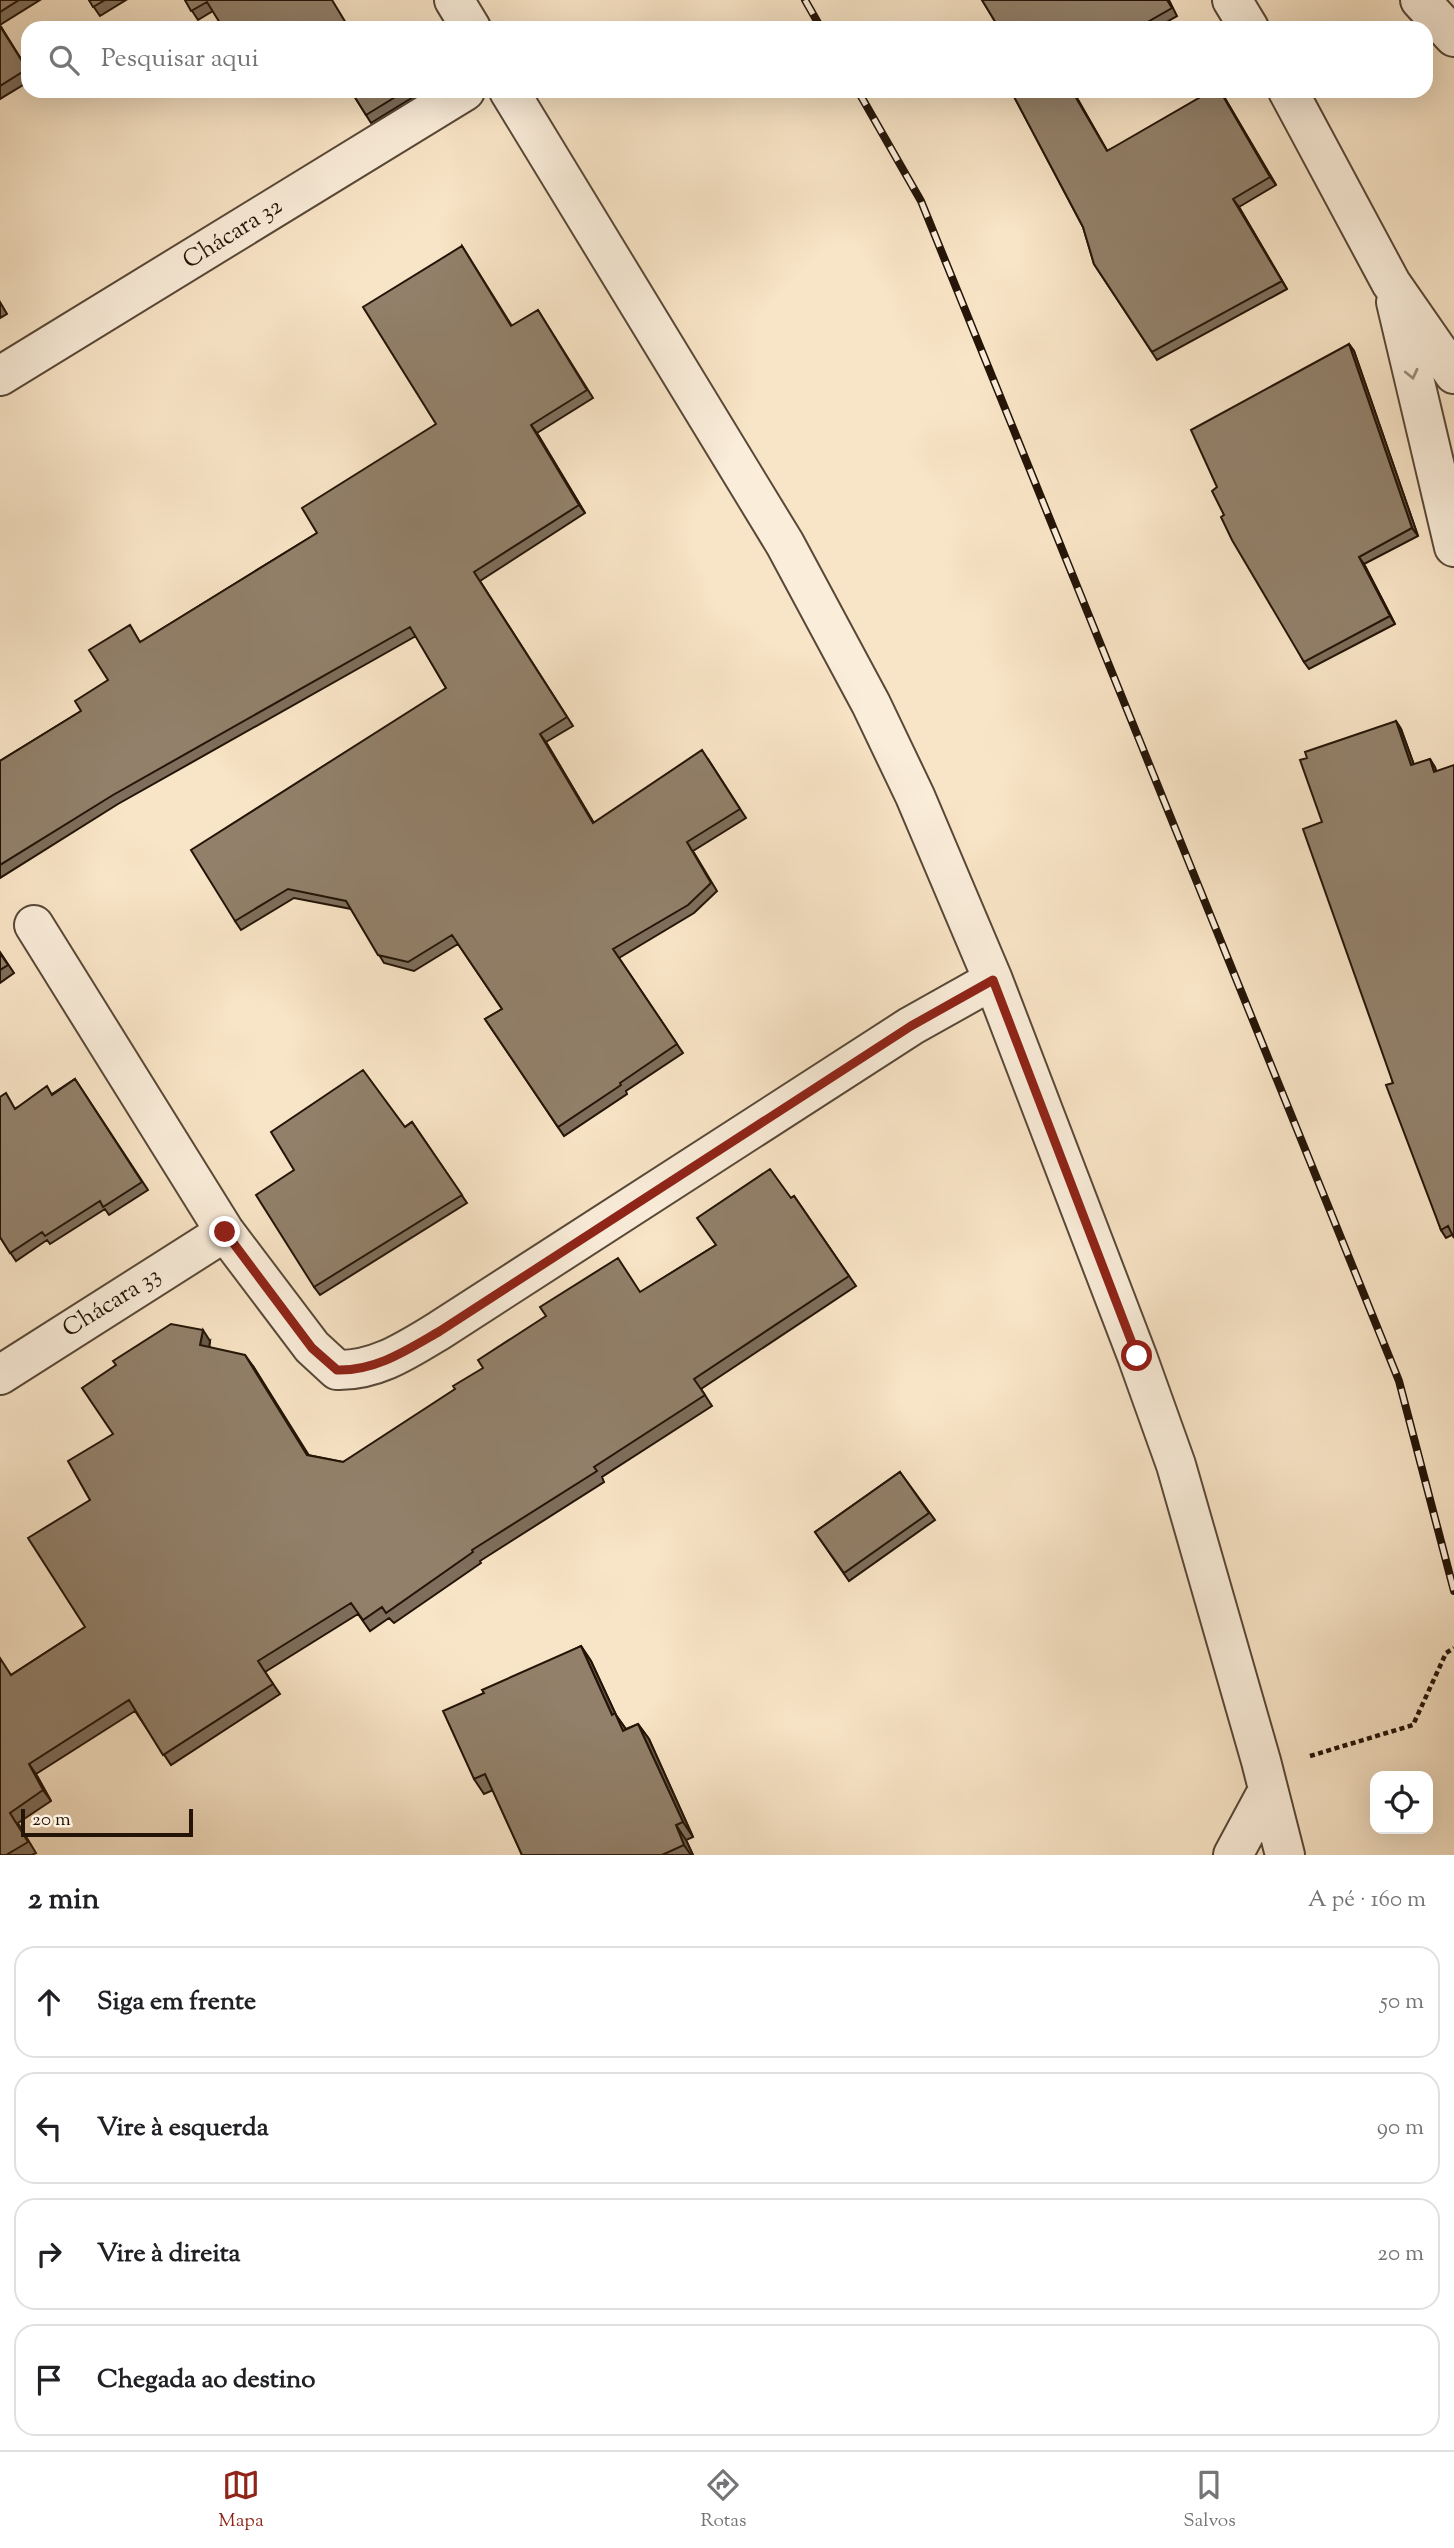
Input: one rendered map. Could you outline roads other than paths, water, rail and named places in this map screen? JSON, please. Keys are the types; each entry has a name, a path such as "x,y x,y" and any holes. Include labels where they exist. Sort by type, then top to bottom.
{"street":[{"path":"454,0 467,21"},
{"path":"1232,0 1245,21"},
{"path":"1420,0 1454,37"},
{"name":"Chácara 32","path":"0,376 454,98"},
{"path":"513,98 785,544 871,704 915,796 993,980 1176,1465 1285,1855"},
{"path":"1292,98 1391,283 1454,374"},
{"path":"1391,283 1454,547"},
{"path":"34,925 225,1232 312,1348 337,1370 356,1371 391,1359 440,1331 911,1026 993,980"},
{"name":"Chácara 33","path":"0,1375 225,1232"},
{"path":"1233,1855 1265,1780"}],"railway":[{"path":"805,0 817,21"},
{"path":"862,98 921,201 1399,1381 1454,1591"}]}
